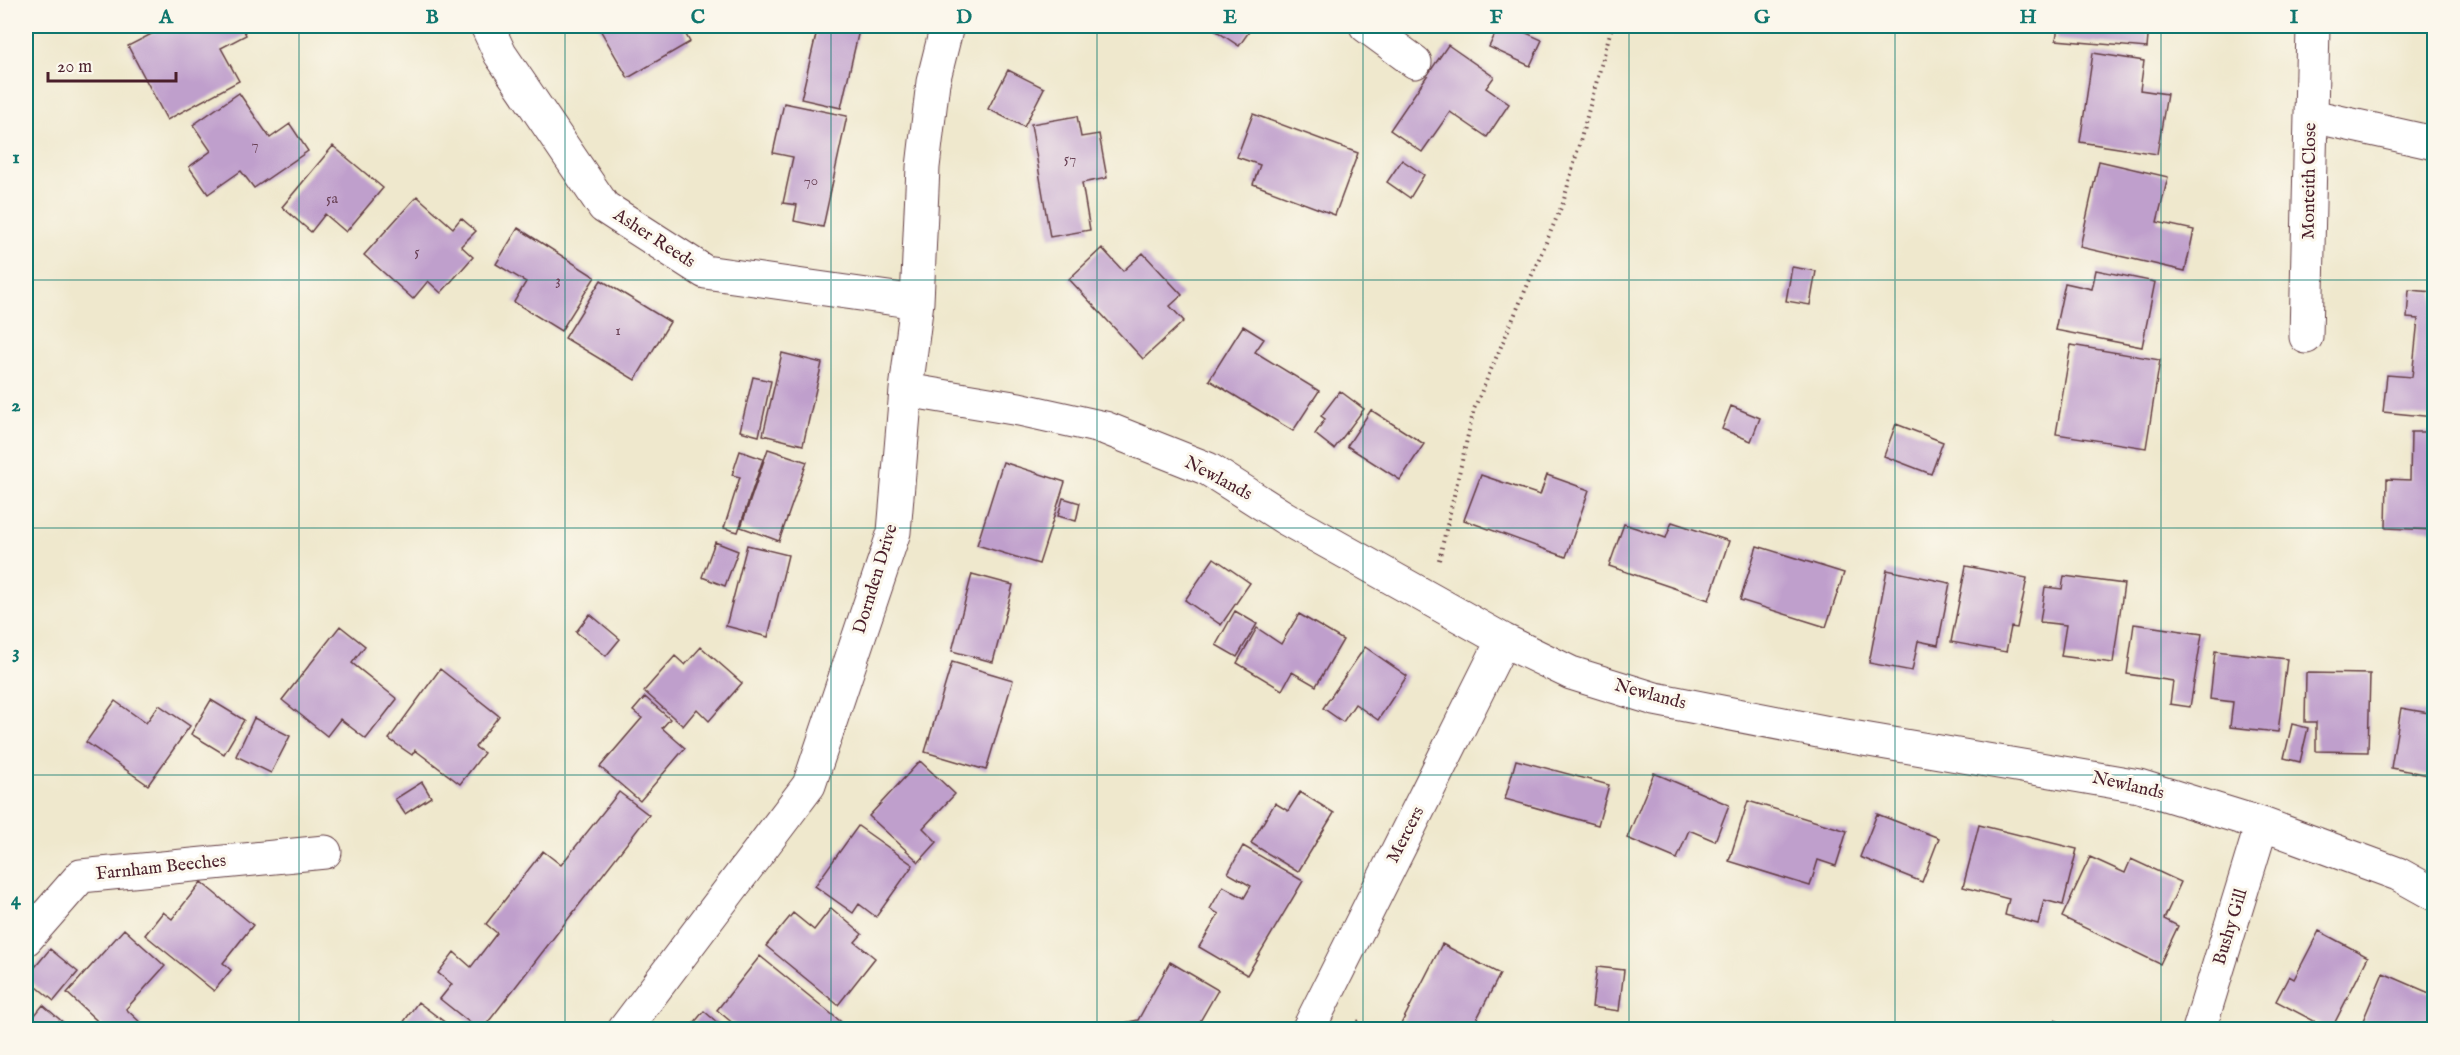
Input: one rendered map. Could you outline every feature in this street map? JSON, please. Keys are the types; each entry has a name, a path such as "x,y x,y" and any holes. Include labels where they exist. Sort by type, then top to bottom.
{"street":[{"name":"Asher Reeds","path":"487,26 500,54 604,207 705,272 917,302"},
{"name":"Dornden Drive","path":"624,1029 809,785 894,532 906,390 917,302 923,167 933,82 947,26"},
{"path":"1366,26 1415,62"},
{"name":"Monteith Close","path":"2306,337 2313,26"},
{"path":"2312,116 2434,143"},
{"name":"Newlands","path":"906,390 1105,428 1208,469 1285,518 1503,640 1571,673 1655,699 1834,734 2139,786 2262,824 2398,874 2434,894"},
{"name":"Mercers","path":"1308,1029 1503,640"},
{"name":"Bushy Gill","path":"2199,1029 2262,824"},
{"name":"Farnham Beeches","path":"26,939 81,876 325,852"}],"path":[{"path":"1431,598 1474,409 1563,203 1612,26"}],"building":[{"path":"167,26 241,26 246,35 221,48 239,81 167,120 128,46"},
{"path":"598,26 681,26 690,42 628,78"},
{"path":"818,26 860,26 841,108 801,99"},
{"path":"1209,26 1253,26 1239,46"},
{"path":"1499,26 1511,26 1542,40 1530,66 1489,47"},
{"path":"2058,26 2149,26 2147,48 2056,40"},
{"path":"1448,45 1494,77 1486,88 1509,104 1487,137 1450,112 1422,152 1390,130"},
{"path":"2093,53 2144,61 2140,90 2167,94 2157,154 2080,142"},
{"path":"1008,70 1044,88 1024,127 988,109"},
{"path":"239,93 270,138 290,124 308,151 254,188 241,171 208,194 189,167 211,151 193,125"},
{"path":"784,103 847,116 823,227 794,221 797,205 783,203 793,157 773,153"},
{"path":"1253,114 1358,153 1335,215 1253,184 1260,165 1237,157"},
{"path":"1077,116 1081,137 1099,134 1107,178 1082,183 1090,230 1050,237 1031,124"},
{"path":"333,146 383,188 346,232 325,214 311,232 282,207"},
{"path":"1402,160 1424,175 1410,198 1387,182"},
{"path":"2099,161 2168,177 2157,222 2194,230 2185,271 2080,247"},
{"path":"417,196 453,228 461,218 476,231 461,246 473,257 441,293 428,281 413,299 364,255"},
{"path":"518,228 595,277 561,331 514,302 526,282 496,264"},
{"path":"1102,248 1123,271 1143,253 1182,295 1170,306 1184,321 1143,359 1069,279"},
{"path":"1792,267 1816,271 1810,305 1786,301"},
{"path":"2096,270 2155,282 2142,347 2055,330 2065,283 2092,289"},
{"path":"601,280 670,322 635,380 565,338"},
{"path":"2409,290 2434,292 2434,417 2383,412 2387,375 2412,377 2418,319 2407,318"},
{"path":"1243,326 1264,339 1255,352 1319,391 1293,431 1209,380"},
{"path":"2071,345 2160,360 2146,448 2056,434"},
{"path":"782,353 822,363 803,445 763,435"},
{"path":"753,377 771,381 759,436 740,431"},
{"path":"1340,391 1364,409 1334,449 1315,434 1325,419 1321,416"},
{"path":"1731,406 1760,418 1751,441 1722,429"},
{"path":"1371,410 1424,444 1400,480 1347,446"},
{"path":"1896,424 1943,442 1931,474 1884,456"},
{"path":"2411,432 2434,432 2434,530 2386,528 2387,479 2410,480"},
{"path":"768,449 807,462 779,541 741,527"},
{"path":"740,451 763,459 738,532 724,528 740,477 732,475"},
{"path":"1003,462 1065,482 1039,564 977,545"},
{"path":"1481,475 1540,495 1547,475 1589,490 1566,557 1464,520"},
{"path":"1063,498 1080,503 1076,521 1058,516"},
{"path":"1672,522 1729,541 1709,600 1609,566 1624,524 1666,538"},
{"path":"715,542 738,551 725,586 702,577"},
{"path":"747,545 788,555 768,637 726,626"},
{"path":"1757,546 1844,573 1826,627 1740,600"},
{"path":"1214,558 1250,583 1221,625 1185,600"},
{"path":"1966,566 2027,578 2017,628 2011,627 2006,652 1951,642"},
{"path":"1887,570 1950,583 1938,645 1918,641 1912,671 1869,663"},
{"path":"972,574 1013,585 993,662 952,651"},
{"path":"2064,576 2124,584 2113,663 2061,656 2066,625 2040,622 2045,587 2062,589"},
{"path":"1235,611 1257,624 1237,657 1216,645"},
{"path":"590,614 620,639 606,656 576,632"},
{"path":"1299,614 1343,640 1316,686 1292,672 1282,690 1237,663 1257,628 1281,644"},
{"path":"2134,624 2202,634 2190,707 2170,704 2173,681 2127,674"},
{"path":"340,626 365,646 352,663 397,699 366,739 340,719 327,736 282,700"},
{"path":"701,647 742,683 709,721 697,709 683,726 644,691 675,656 685,665"},
{"path":"1365,647 1407,676 1378,720 1355,704 1343,722 1323,708"},
{"path":"2215,651 2287,659 2278,732 2230,727 2233,702 2210,699"},
{"path":"952,662 1013,680 986,770 925,752"},
{"path":"440,669 499,716 475,747 484,753 460,784 415,750 412,755 389,739"},
{"path":"2306,673 2370,674 2368,752 2316,751 2316,722 2305,722"},
{"path":"645,697 670,719 662,728 685,748 640,801 600,767 642,718 633,711"},
{"path":"211,700 244,720 224,754 191,734"},
{"path":"115,701 146,723 159,705 190,726 148,785 86,742"},
{"path":"2401,708 2434,714 2434,776 2391,768"},
{"path":"254,718 290,736 271,773 236,756"},
{"path":"2292,724 2308,728 2300,762 2284,758"},
{"path":"1516,760 1609,785 1598,825 1505,799"},
{"path":"920,761 955,794 923,828 937,842 919,862 869,816"},
{"path":"1654,773 1729,805 1715,841 1689,830 1677,859 1627,838"},
{"path":"422,782 431,797 405,814 395,799"},
{"path":"619,792 649,815 482,1030 479,1030 440,999 452,984 438,973 454,952 471,967 497,933 486,924 543,851 561,865"},
{"path":"1300,792 1334,813 1298,872 1251,843 1275,803 1288,811"},
{"path":"1748,801 1847,831 1836,866 1818,860 1810,886 1729,861"},
{"path":"1877,814 1939,838 1922,882 1860,857"},
{"path":"1979,825 2077,849 2063,905 2044,900 2038,924 2005,915 2009,899 1963,887"},
{"path":"858,826 913,865 876,917 859,904 853,913 815,886"},
{"path":"1243,846 1303,881 1247,975 1199,947 1219,914 1210,909 1223,886 1244,898 1251,886 1228,873"},
{"path":"2090,857 2125,873 2131,859 2181,882 2164,919 2178,926 2160,964 2062,917"},
{"path":"201,882 253,925 223,963 231,970 214,991 145,935 163,912 172,919"},
{"path":"831,908 862,934 855,942 875,958 838,1005 766,946 793,913 814,930"},
{"path":"124,929 165,966 126,1009 142,1024 137,1030 107,1030 67,993"},
{"path":"2319,931 2368,957 2331,1030 2276,1001 2289,976 2294,979"},
{"path":"1442,944 1500,974 1471,1030 1398,1030"},
{"path":"50,949 78,972 54,1001 26,978"},
{"path":"760,956 845,1025 841,1030 741,1030 717,1010"},
{"path":"1170,962 1218,990 1195,1030 1091,1030 1138,1020"},
{"path":"1597,967 1624,970 1619,1011 1592,1007"},
{"path":"2383,973 2434,995 2434,1021 2431,1030 2359,1030"},
{"path":"418,1002 455,1030 398,1030"},
{"path":"43,1005 72,1030 26,1030 26,1026"},
{"path":"704,1011 726,1030 688,1030"},
{"path":"2056,1020 2071,1030 2050,1030"}]}
